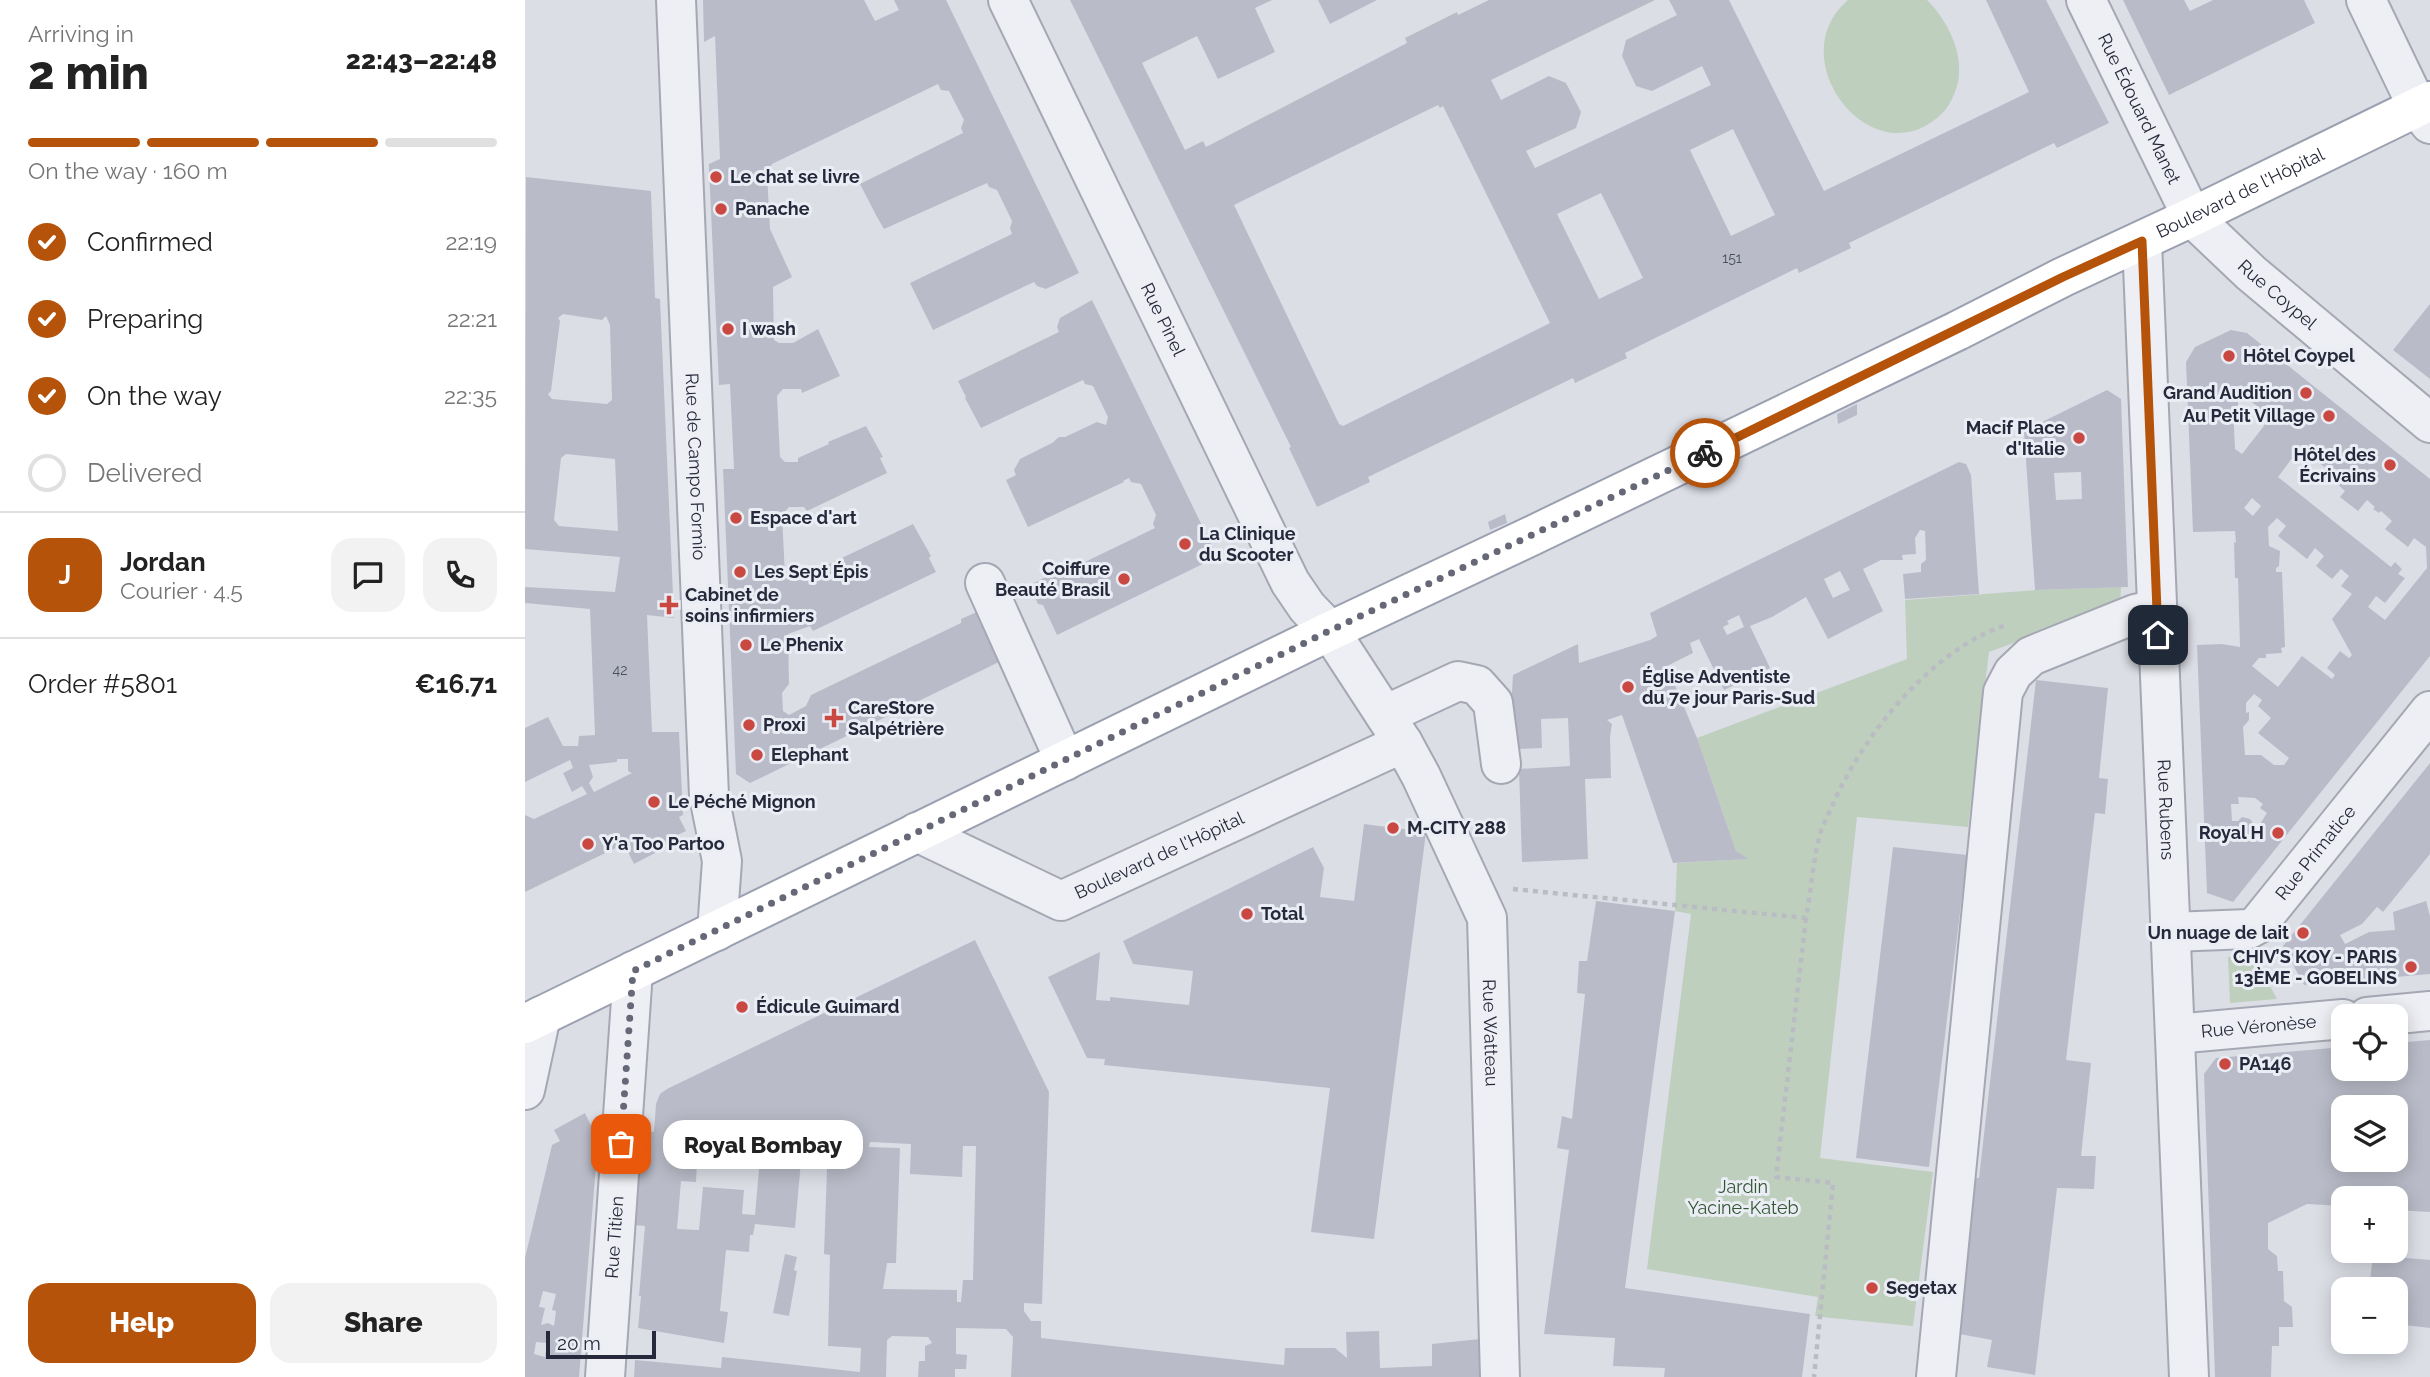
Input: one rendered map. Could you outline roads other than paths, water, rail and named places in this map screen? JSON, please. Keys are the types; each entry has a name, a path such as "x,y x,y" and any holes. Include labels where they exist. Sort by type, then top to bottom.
{"main road":[{"name":"Boulevard de l'Hôpital","path":"533,1020 1329,631 1525,540 2370,129 2426,111"}],"street":[{"name":"Rue de Campo Formio","path":"676,0 709,796 722,861 717,931"},
{"name":"Rue Pinel","path":"1007,0 1290,582 1307,607 1329,631"},
{"name":"Rue Édouard Manet","path":"2086,0 2192,217"},
{"path":"2366,0 2426,111"},
{"name":"Rue Coypel","path":"2192,217 2251,273 2430,423"},
{"name":"Rue Rubens","path":"2142,241 2189,1377"},
{"path":"985,583 1065,761"},
{"path":"1936,1377 2003,692 2014,673 2031,656 2135,614 2157,609"},
{"name":"Rue Watteau","path":"1329,631 1394,729 1421,776 1487,918 1500,1377"},
{"path":"1394,729 1458,681 1477,685 1493,703 1501,765"},
{"name":"Rue Primatice","path":"2171,932 2249,929 2257,924 2430,711"},
{"name":"Boulevard de l'Hôpital","path":"917,832 1061,901 1394,729"},
{"name":"Rue Titien","path":"605,1377 633,971"},
{"path":"2408,1013 2430,1011"},
{"path":"525,1090 533,1020"},
{"name":"Rue Véronèse","path":"2175,1034 2331,1020"}],"place":[{"name":"Le chat se livre","path":"716,177"},
{"name":"Panache","path":"721,209"},
{"name":"I wash","path":"728,329"},
{"name":"Hôtel Coypel","path":"2229,356"},
{"name":"Grand Audition","path":"2306,393"},
{"name":"Au Petit Village","path":"2329,416"},
{"name":"Macif Place d'Italie","path":"2079,438"},
{"name":"Hôtel des Écrivains","path":"2390,465"},
{"name":"Espace d'art","path":"736,518"},
{"name":"La Clinique du Scooter","path":"1185,544"},
{"name":"Les Sept Épis","path":"740,572"},
{"name":"Coiffure Beauté Brasil","path":"1124,579"},
{"name":"Cabinet de soins infirmiers","path":"669,605"},
{"name":"Le Phenix","path":"746,645"},
{"name":"Église Adventiste du 7e jour Paris-Sud","path":"1628,687"},
{"name":"CareStore Salpétrière","path":"834,718"},
{"name":"Proxi","path":"749,725"},
{"name":"Elephant","path":"757,755"},
{"name":"Le Péché Mignon","path":"654,802"},
{"name":"M-CITY 288","path":"1393,828"},
{"name":"Royal H","path":"2278,833"},
{"name":"Y'a Too Partoo","path":"588,844"},
{"name":"Total","path":"1247,914"},
{"name":"Un nuage de lait","path":"2303,933"},
{"name":"CHIV’S KOY - PARIS 13ÈME - GOBELINS","path":"2411,967"},
{"name":"Édicule Guimard","path":"742,1007"},
{"name":"PA146","path":"2225,1064"},
{"name":"Royal Bombay","path":"621,1144"},
{"name":"Segetax","path":"1872,1288"}],"park label":[{"name":"Jardin Yacine-Kateb","path":"1743,1197"}]}
